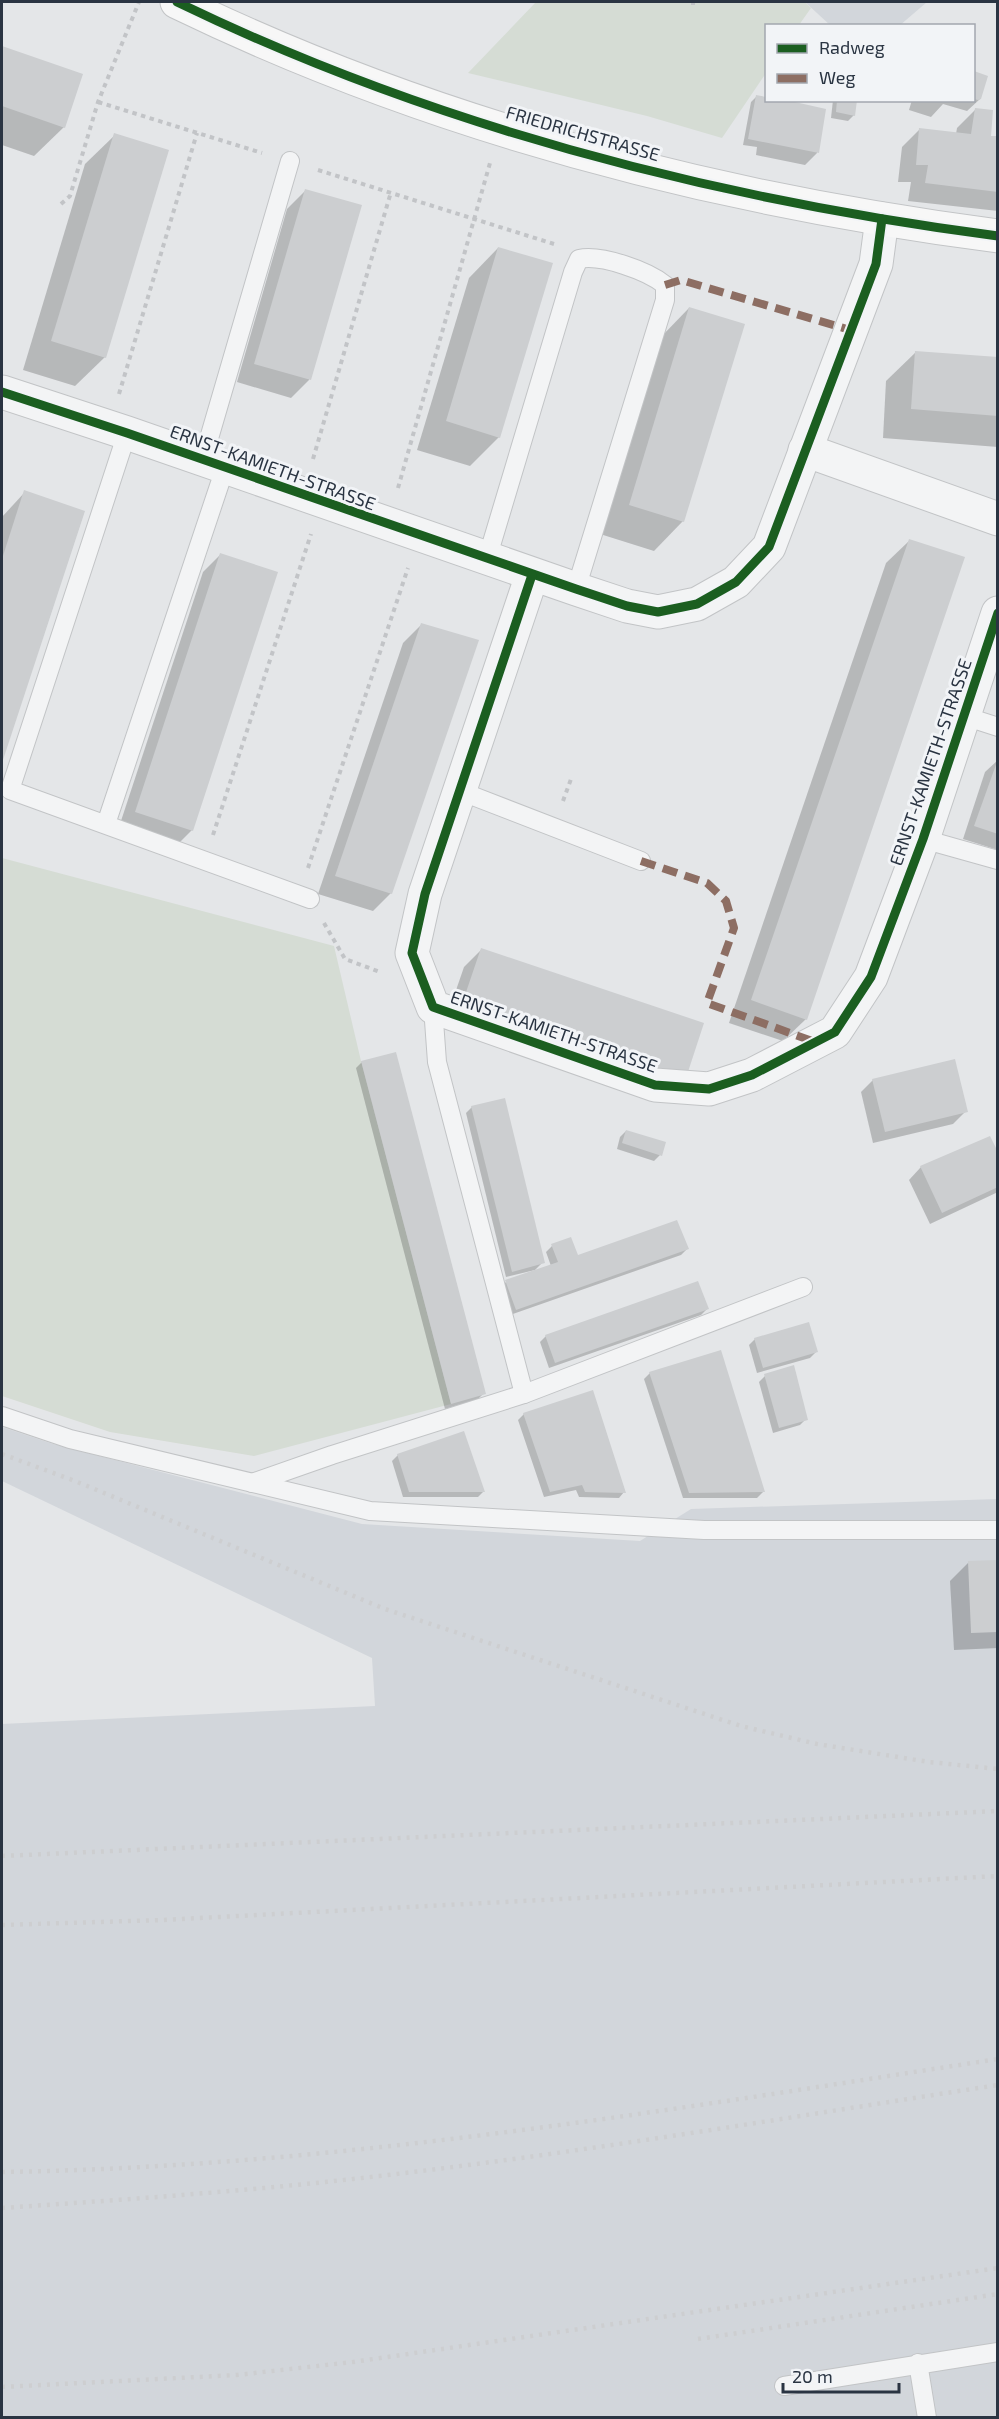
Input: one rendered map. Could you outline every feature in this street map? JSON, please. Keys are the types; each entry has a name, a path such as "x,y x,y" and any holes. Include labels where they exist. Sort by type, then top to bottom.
{"street":[{"name":"FRIEDRICHSTRASSE","path":"177,2 338,73 500,128 710,184 882,219 998,236"},
{"name":"ERNST-KAMIETH-STRASSE","path":"2,392 118,430 576,590 627,606 658,612 697,604 736,582 769,547 876,264 882,219"},
{"path":"805,450 998,519"},
{"path":"428,993 412,953 424,894 532,575"},
{"name":"ERNST-KAMIETH-STRASSE","path":"428,993 655,1085 710,1089 752,1075 835,1032 871,977 923,839 998,613"}],"lane":[{"path":"106,824 214,464 290,161"},
{"path":"487,559 573,272 579,260 592,256 654,276 664,285 664,300 576,590"},
{"path":"118,430 10,790 205,859 304,897"},
{"path":"964,716 998,727"},
{"path":"460,792 641,861"},
{"path":"923,839 998,860"},
{"path":"428,993 437,1062 524,1394"},
{"path":"252,1483 524,1394 803,1287"},
{"path":"2,1416 70,1439 382,1512 704,1530 998,1530"},
{"path":"784,2386 998,2352"},
{"path":"918,2363 927,2418"}],"path":[{"path":"61,204 70,195 98,102 139,2"},
{"path":"98,102 476,218 567,248 579,260"},
{"path":"387,525 500,128"},
{"path":"118,430 197,133"},
{"path":"205,859 312,499 391,192"},
{"path":"419,536 304,897 345,959 406,982 428,993"}],"shaded area":[{"path":"536,2 805,2 811,8 800,24 765,24 765,74 722,138 647,116 468,73"},
{"path":"805,2 927,2 901,24 829,24"},
{"path":"2,858 334,946 361,1061 451,1404 254,1456 110,1432 2,1396"},
{"path":"2,1427 53,1444 362,1524 640,1541 691,1509 997,1499 997,2417 2,2417 2,1724 375,1706 372,1658 2,1481"}],"building":[{"path":"2,46 83,74 65,128 2,106"},
{"path":"975,71 988,76 981,99 975,99"},
{"path":"756,95 765,97 765,102 795,102 826,109 819,153 748,139"},
{"path":"837,102 857,102 855,116 836,112"},
{"path":"975,108 993,110 991,136 998,136 998,192 925,183 928,165 916,165 919,128 971,134"},
{"path":"114,133 169,150 106,358 51,341"},
{"path":"305,189 362,205 311,380 254,364"},
{"path":"498,247 553,263 500,438 446,421"},
{"path":"689,307 745,324 684,522 629,505"},
{"path":"915,351 998,357 998,416 911,409"},
{"path":"24,490 85,511 2,763 2,559"},
{"path":"909,539 965,557 807,1020 751,1000"},
{"path":"220,553 278,572 193,831 135,812"},
{"path":"421,623 479,640 392,894 335,876"},
{"path":"998,759 998,834 974,826"},
{"path":"481,948 704,1023 685,1081 462,1004"},
{"path":"396,1052 486,1394 451,1404 361,1061"},
{"path":"955,1059 968,1112 885,1132 872,1079"},
{"path":"505,1098 545,1263 512,1272 471,1106"},
{"path":"626,1130 666,1142 662,1156 622,1143"},
{"path":"990,1136 998,1152 998,1187 942,1213 920,1166"},
{"path":"677,1220 689,1249 516,1310 505,1280 558,1262 551,1244 571,1237 578,1255"},
{"path":"698,1281 709,1309 555,1363 545,1335"},
{"path":"809,1322 818,1352 763,1368 754,1338"},
{"path":"721,1350 765,1492 689,1493 649,1372"},
{"path":"794,1365 808,1420 779,1428 764,1374"},
{"path":"593,1390 626,1493 585,1492 582,1485 550,1492 523,1413"},
{"path":"464,1431 485,1492 409,1492 397,1454"},
{"path":"998,1560 998,1632 971,1633 968,1561"}],"railway":[{"path":"2,1454 75,1481 385,1609 741,1726 817,1744 929,1762 998,1769"},
{"path":"2,1856 998,1811"},
{"path":"2,1925 162,1920 998,1876"},
{"path":"2,2172 127,2168 252,2159 501,2133 998,2059"},
{"path":"2,2208 265,2188 515,2159 998,2085"},
{"path":"2,2387 237,2375 353,2362 998,2268"},
{"path":"698,2339 998,2294"}],"marked path":[{"path":"665,285 681,280 850,330"},
{"path":"641,861 707,883 726,901 734,928 707,1003 815,1042"}],"cycle path":[{"path":"177,2 274,46 374,86 475,121 578,152 787,201 998,236"},
{"path":"2,392 576,589 627,606 658,612 697,604 736,582 769,547 876,264 882,219"},
{"path":"532,575 425,894 412,953 433,1007 655,1085 709,1089 752,1075 835,1032 871,977 923,839 998,613"}]}
